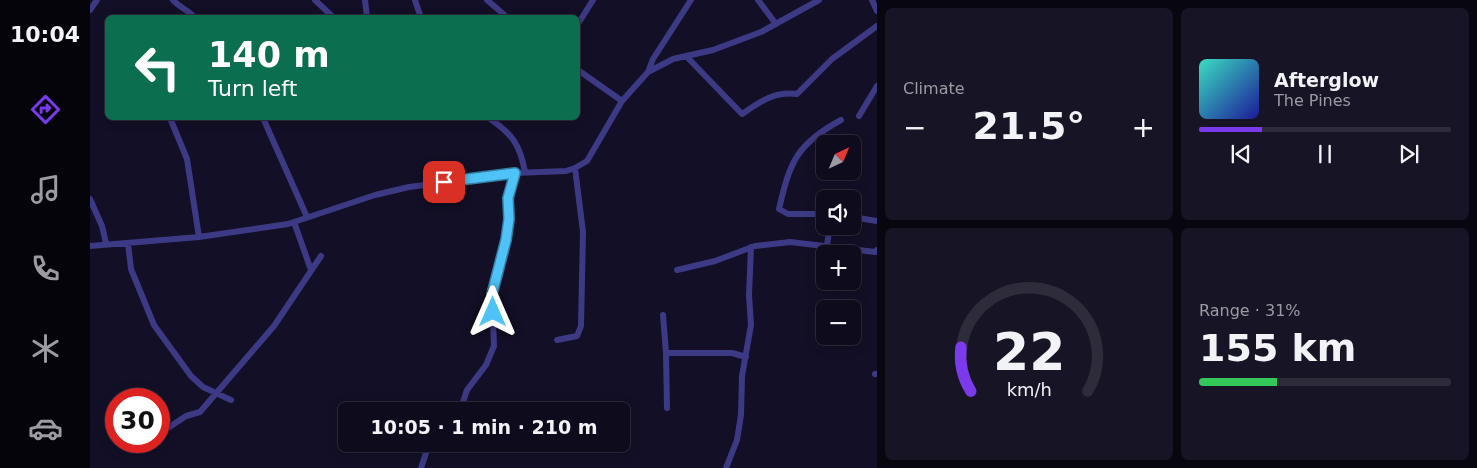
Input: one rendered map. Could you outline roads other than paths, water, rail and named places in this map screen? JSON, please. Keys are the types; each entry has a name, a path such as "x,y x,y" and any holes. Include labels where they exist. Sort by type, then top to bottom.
{"street":[{"path":"90,10 97,0"},
{"path":"173,0 182,9 188,10 192,15"},
{"path":"315,0 331,15"},
{"path":"365,0 367,15"},
{"path":"415,0 420,15"},
{"path":"487,0 504,15"},
{"path":"580,21 593,0"},
{"path":"648,72 652,59 691,0"},
{"path":"758,0 776,24"},
{"path":"90,246 106,243 199,237 294,222 376,195 409,187 515,173 566,171 575,168 588,160 622,101 648,72 673,60 713,50 761,32 819,0"},
{"path":"872,0 877,11"},
{"path":"686,56 742,114 766,98 785,93 797,94 832,59 877,26"},
{"path":"580,71 622,101"},
{"path":"859,116 877,86"},
{"path":"171,120 187,159 199,237"},
{"path":"265,120 307,217"},
{"path":"492,120 511,135 522,152 525,172"},
{"path":"816,214 788,214 779,209 797,154 818,133 841,120"},
{"path":"557,340 577,336 581,326 583,232 575,168"},
{"path":"463,402 467,390 486,365 494,346 492,294 506,240 509,219 508,198 515,173"},
{"path":"90,199 102,226 106,243"},
{"path":"861,218 877,221"},
{"path":"294,222 311,270"},
{"path":"677,270 715,261 751,248 790,242 818,245"},
{"path":"128,243 131,268 154,325 191,376 216,393 231,400"},
{"path":"726,468 736,440 741,415 740,391 746,357 746,341 751,325 749,295 751,248"},
{"path":"861,250 875,252 877,250"},
{"path":"170,427 186,416 200,412 274,326 321,256"},
{"path":"663,315 667,408"},
{"path":"666,353 732,353 746,357"},
{"path":"421,468 426,452"}]}
